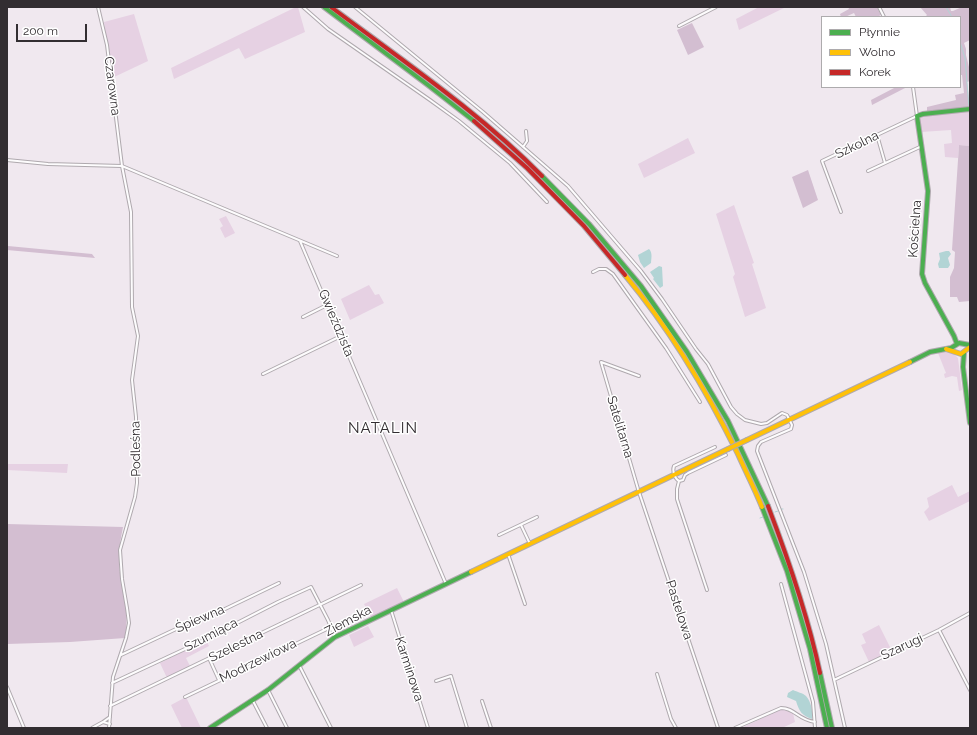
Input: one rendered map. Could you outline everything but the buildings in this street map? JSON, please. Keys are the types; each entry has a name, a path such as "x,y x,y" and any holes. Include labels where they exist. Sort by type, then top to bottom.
{"main road":[{"path":"324,7 474,116 512,148 584,219 625,266 657,307 707,384 735,434 775,521 791,564 811,630 825,689 832,728"},
{"path":"331,7 481,127 543,183 615,261 648,304 678,347 710,398 756,489 790,579 806,634 820,691 827,728"},
{"path":"918,116 968,109"},
{"name":"Kościelna","path":"918,116 928,191 922,274 925,283 954,336 963,366"},
{"path":"957,348 967,348"},
{"path":"957,348 967,348"},
{"name":"Ziemska","path":"210,728 218,726 268,690 335,637 926,354 944,349 957,348"},
{"path":"967,348 963,366 970,423"}],"street":[{"name":"Czarowna","path":"98,7 107,45 122,166"},
{"path":"303,7 328,29 459,121 510,163 547,202"},
{"path":"355,7 568,186 640,271 672,312 696,349 708,364 737,414 745,420 758,424 767,423 783,413 786,414 792,426 790,430 761,442 756,451 804,572 826,644 845,728"},
{"path":"679,26 716,7"},
{"path":"879,7 884,16"},
{"path":"913,88 918,116"},
{"name":"Szkolna","path":"841,212 822,161 918,116"},
{"path":"523,147 527,141 526,130"},
{"path":"877,135 885,163"},
{"path":"868,171 922,146"},
{"path":"7,160 48,164 122,166 337,256"},
{"name":"Podleśna","path":"109,728 114,671 128,633 129,623 128,608 122,580 120,550 135,497 137,483 136,417 132,380 138,336 132,307 131,212 122,166"},
{"name":"Gwieździsta","path":"300,241 446,584"},
{"path":"593,272 604,268 613,274 666,348 700,402"},
{"path":"303,317 328,305"},
{"path":"263,374 341,336"},
{"name":"Satelitarna","path":"640,376 601,362 640,492"},
{"path":"679,481 676,479 673,468 674,466 715,447"},
{"path":"707,590 677,499 677,491 679,481 683,480 685,475 726,455"},
{"name":"Pastelowa","path":"640,492 678,612 718,728"},
{"path":"500,535 538,517"},
{"path":"521,525 530,544"},
{"path":"508,554 524,604"},
{"name":"Śpiewna","path":"121,655 210,613 225,609 279,583"},
{"path":"781,584 810,690 814,707 815,728"},
{"name":"Szelestna","path":"110,706 361,585"},
{"name":"Szumiąca","path":"112,683 310,587 320,605"},
{"path":"320,605 335,637"},
{"name":"Karminowa","path":"391,610 428,728"},
{"name":"Szarugi","path":"834,680 939,630 970,613"},
{"name":"Modrzewiowa","path":"185,697 331,627"},
{"path":"939,630 970,690"},
{"path":"210,658 219,680"},
{"path":"299,665 331,728"},
{"path":"657,674 671,719 676,728"},
{"path":"436,681 451,676 468,728"},
{"path":"7,687 24,728"},
{"path":"268,690 287,728"},
{"path":"253,700 267,728"},
{"path":"482,701 491,728"},
{"path":"735,728 781,708 788,708 803,720 815,722"},
{"path":"92,728 110,717"},
{"path":"103,722 110,724"}],"shaded area":[{"path":"298,7 305,32 245,59 239,48 174,79 171,68"},
{"path":"326,7 452,100 523,160 555,191 599,239 639,288 694,366 711,394 709,395 669,332 625,272 576,215 550,188 523,162"},
{"path":"759,7 786,7 739,30 736,19"},
{"path":"848,7 877,7 881,15 856,16 854,13 847,16 841,16 840,14 849,9"},
{"path":"920,7 950,7 951,11 953,11 962,7 970,7 970,40 964,43 970,71 970,81 967,82 970,107 927,112 927,107 956,100 955,95 964,93 961,75 961,16 926,16 927,15"},
{"path":"134,14 148,61 112,78 104,22"},
{"path":"692,23 704,47 688,55 677,30"},
{"path":"894,88 905,88 872,105 871,100"},
{"path":"970,110 970,146 959,145 958,158 945,157 944,144 952,143 951,130 921,132 920,116"},
{"path":"688,138 695,153 644,178 638,164"},
{"path":"959,145 970,146 970,301 959,302 957,297 950,297 950,277 954,268 955,252 952,250"},
{"path":"808,170 818,200 803,208 792,177"},
{"path":"734,205 754,263 752,264 766,308 745,317 733,277 735,274 716,214"},
{"path":"226,216 235,233 225,238 220,228 223,226 219,219"},
{"path":"8,246 92,254 95,258 7,250"},
{"path":"369,285 375,295 379,294 384,303 350,320 341,299"},
{"path":"952,352 958,358 962,390 959,391 957,377 952,376 945,378 944,374 946,373 938,353"},
{"path":"729,427 766,507 797,589 815,655 830,728 828,728 806,627 791,576 772,526 727,428"},
{"path":"7,464 68,464 67,473 7,470"},
{"path":"952,485 958,497 970,491 970,501 929,521 924,512 929,507 927,498"},
{"path":"7,524 123,527 119,557 127,616 125,638 70,642 7,644"},
{"path":"397,588 404,602 371,617 364,604"},
{"path":"879,625 892,651 869,662 861,645 866,643 862,634"},
{"path":"368,626 374,637 354,647 349,635"},
{"path":"206,640 209,646 186,658 190,666 167,678 160,663"},
{"path":"186,697 201,728 182,728 171,705"},
{"path":"782,709 793,713 795,722 782,728 741,728"}],"water":[{"path":"649,249 651,254 651,263 644,268 638,255"},
{"path":"949,251 951,254 948,258 950,265 948,268 939,268 939,253"},
{"path":"659,266 662,267 663,286 660,288 650,272"},
{"path":"793,690 808,698 811,707 812,719 801,713 796,701 787,697 788,693"}],"waterway":[{"path":"946,7 951,16"},
{"path":"961,45 965,58 970,120"}],"traffic: fast":[{"path":"324,7 474,121"},
{"path":"957,344 925,283 922,274 928,191 917,116 970,109"},
{"path":"542,176 589,224 641,286 687,352 728,421 768,506"},
{"path":"910,362 930,352 951,348 959,343 970,345"},
{"path":"964,353 963,367 970,423"},
{"path":"762,507 787,571 810,649 827,728"},
{"path":"210,728 268,690 335,637 471,572"},
{"path":"820,673 832,728"}],"traffic: slow":[{"path":"625,275 642,296 687,361 726,430 762,507"},
{"path":"946,349 961,354 970,347"},
{"path":"747,440 910,362"},
{"path":"728,449 747,440"},
{"path":"471,572 728,449"}],"traffic: jam":[{"path":"331,7 467,109 493,130 542,176"},
{"path":"474,121 527,168 584,226 625,275"},
{"path":"768,506 797,589 810,631 820,673"}],"district":[{"name":"NATALIN","path":"383,428"}]}
